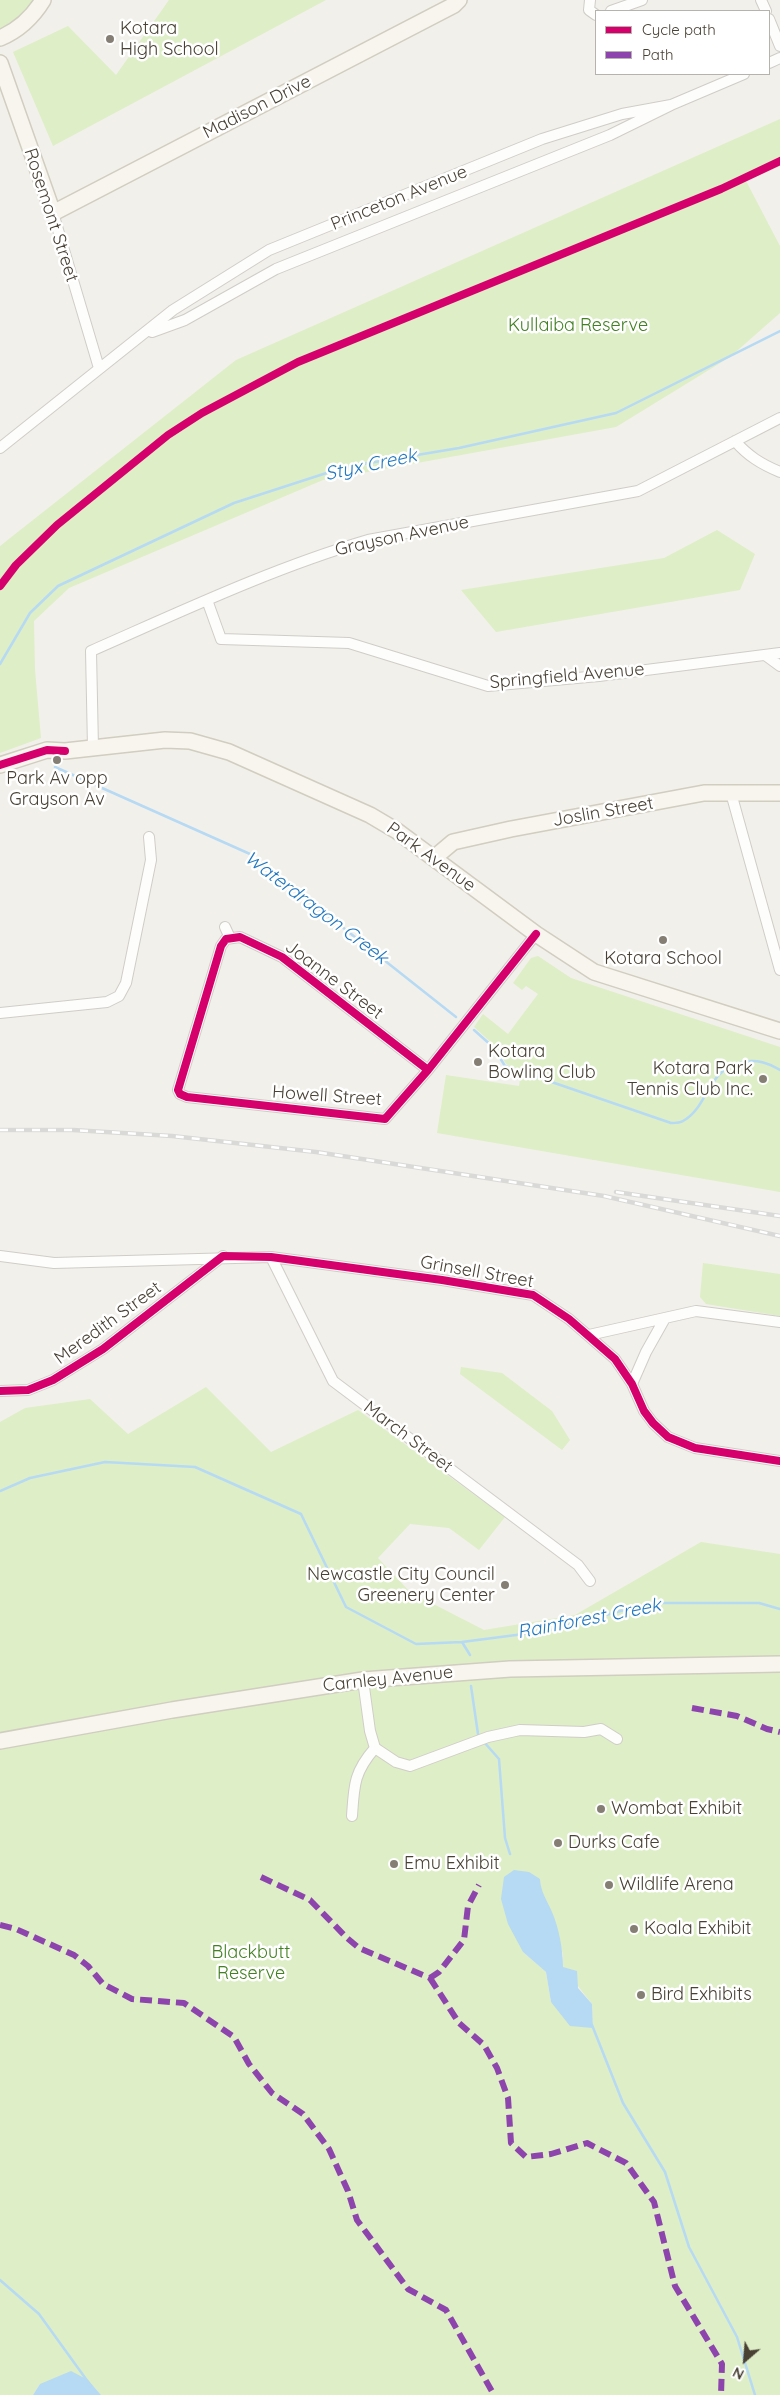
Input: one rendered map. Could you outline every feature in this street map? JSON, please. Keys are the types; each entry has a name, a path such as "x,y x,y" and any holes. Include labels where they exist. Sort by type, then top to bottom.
{"main road":[{"path":"0,38 16,31 36,12 43,0"},
{"name":"Madison Drive","path":"53,213 454,5 459,0"},
{"name":"Rosemont Street","path":"0,62 53,213"},
{"name":"Park Avenue","path":"0,765 47,750 65,751 164,740 207,745 229,752 370,816 397,831 570,958 604,976 780,1031"},
{"name":"Park Avenue","path":"0,776 65,751"},
{"name":"Joslin Street","path":"434,858 447,845 479,835 704,793 780,793"},
{"name":"Carnley Avenue","path":"0,1741 172,1710 364,1680 510,1670 780,1664"}],"street":[{"path":"590,0 589,10 595,14"},
{"path":"614,10 642,0"},
{"path":"770,21 780,46"},
{"name":"Princeton Avenue","path":"146,334 185,320 276,269 610,135 671,105 742,75"},
{"name":"Princeton Avenue","path":"0,448 100,368 146,334 173,310 269,250 542,138 622,114 671,105"},
{"name":"Rosemont Street","path":"53,213 100,368"},
{"name":"Grayson Avenue","path":"93,748 91,651 207,600 325,552 368,540 638,491 780,418"},
{"path":"734,441 755,461 780,472"},
{"name":"Springfield Avenue","path":"207,600 221,639 349,643 488,686 599,676 780,653"},
{"path":"764,655 780,666"},
{"path":"731,793 780,970"},
{"path":"0,1013 107,1002 119,996 126,983 151,860 149,837"},
{"path":"225,927 230,938"},
{"name":"Howell Street","path":"230,938 221,946 178,1086 180,1094 197,1098 385,1119 428,1070 536,934"},
{"name":"Joanne Street","path":"230,938 245,939 282,957 428,1070"},
{"name":"Grinsell Street","path":"0,1256 54,1262 223,1256 271,1257 442,1280 529,1294 542,1300 589,1335 615,1359 632,1384 644,1411 653,1423 675,1441 694,1448 780,1461"},
{"name":"Meredith Street","path":"0,1391 28,1390 53,1380 103,1349 223,1256"},
{"name":"March Street","path":"271,1257 333,1380 578,1565 590,1581"},
{"path":"589,1335 664,1320 696,1311 780,1322"},
{"path":"632,1384 646,1352 664,1320"},
{"path":"364,1680 368,1719 375,1748 396,1762 410,1766 488,1737 520,1730 584,1732 601,1729 617,1739"},
{"path":"352,1816 356,1776 365,1760 375,1748"}],"green space":[{"path":"0,0 43,0 0,38"},
{"path":"169,0 326,0 53,146 13,52 68,26 116,75"},
{"name":"Kullaiba Reserve","path":"780,119 780,166 746,181 780,246 780,313 730,357 616,427 323,480 69,588 34,621 35,670 41,738 0,753 0,546 236,360"},
{"path":"717,530 755,554 740,590 496,632 461,590 664,558"},
{"path":"538,956 571,978 780,1047 780,1192 437,1133 446,1075 519,1086 521,1072 506,1064 495,1046 474,1027 483,1014 508,1034 538,994 526,986 522,990 513,983 531,958"},
{"path":"703,1263 780,1274 780,1316 706,1304 700,1297"},
{"path":"461,1367 502,1373 552,1411 570,1440 562,1450 460,1374"},
{"name":"Blackbutt Reserve","path":"206,1387 271,1452 358,1410 505,1517 479,1550 449,1528 410,1524 378,1558 410,1592 484,1630 575,1615 701,1542 780,1554 780,2395 101,2395 88,2381 40,2384 33,2395 0,2395 0,1422 25,1408 90,1399 128,1434","holes":["540,1879 541,1891 563,1954 563,1967 592,2004 593,2027 551,2002 546,1972 523,1952"]}],"water":[{"path":"514,1870 529,1872 540,1879 543,1892 559,1932 563,1967 577,1971 578,1988 592,2004 593,2028 570,2026 551,2002 546,1972 523,1952 508,1924 501,1899 504,1877"},
{"path":"71,2371 88,2380 101,2395 33,2395 40,2384"}],"waterway":[{"name":"Styx Creek","path":"0,664 30,613 58,586 234,503 345,467 459,448 616,413 780,331"},
{"name":"Waterdragon Creek","path":"55,767 250,854 456,1017"},
{"name":"Waterdragon Creek","path":"474,1030 493,1047 505,1066 671,1123 682,1122 692,1115 715,1080 731,1066 748,1061 758,1061 780,1070"},
{"name":"Rainforest Creek","path":"0,1491 30,1478 105,1462 195,1467 301,1514 346,1607 416,1644 462,1642 547,1631 650,1603 759,1603 780,1609"},
{"path":"462,1642 470,1655"},
{"path":"471,1686 478,1734 481,1738"},
{"path":"484,1742 499,1759 505,1838 510,1854"},
{"path":"592,2025 623,2103 665,2172 689,2247 737,2337 755,2395"},
{"path":"0,2280 39,2314 91,2386"}],"railway":[{"path":"0,1130 73,1130 172,1136 316,1152 604,1196 780,1236"},
{"path":"616,1192 780,1216"}],"marked path":[{"path":"692,1708 737,1716 767,1729 780,1732"},
{"path":"261,1877 310,1900 359,1948 430,1978"},
{"path":"430,1978 439,1972 464,1940 468,1906 479,1885"},
{"path":"0,1925 16,1929 74,1955 88,1966 103,1984 132,1999 184,2003 234,2037 249,2064 272,2093 303,2114 329,2149 348,2191 357,2220 408,2289 446,2310 494,2395"},
{"path":"430,1978 459,2023 484,2045 497,2068 508,2098 511,2143 526,2157 551,2154 587,2143 626,2163 654,2202 675,2286 722,2364 721,2395"}],"cycle path":[{"path":"0,586 16,565 57,525 168,435 202,413 298,362 721,189 780,161"},
{"path":"0,765 47,750 65,751"},
{"path":"428,1070 282,957 240,937 226,939 221,946 178,1090 180,1094 187,1097 385,1119 428,1070 536,934"},
{"path":"0,1391 28,1390 53,1380 103,1349 223,1256 271,1257 442,1280 533,1295 569,1319 615,1359 632,1384 644,1411 653,1423 668,1437 695,1448 780,1461"}],"place":[{"name":"Kotara High School","path":"110,39"},
{"name":"Park Av opp Grayson Av","path":"57,760"},
{"name":"Kotara School","path":"663,940"},
{"name":"Kotara Bowling Club","path":"478,1062"},
{"name":"Kotara Park Tennis Club Inc.","path":"763,1079"},
{"name":"Newcastle City Council Greenery Center","path":"505,1585"},
{"name":"Wombat Exhibit","path":"601,1809"},
{"name":"Durks Cafe","path":"558,1843"},
{"name":"Emu Exhibit","path":"394,1864"},
{"name":"Wildlife Arena","path":"609,1885"},
{"name":"Koala Exhibit","path":"634,1929"},
{"name":"Bird Exhibits","path":"641,1995"}]}
